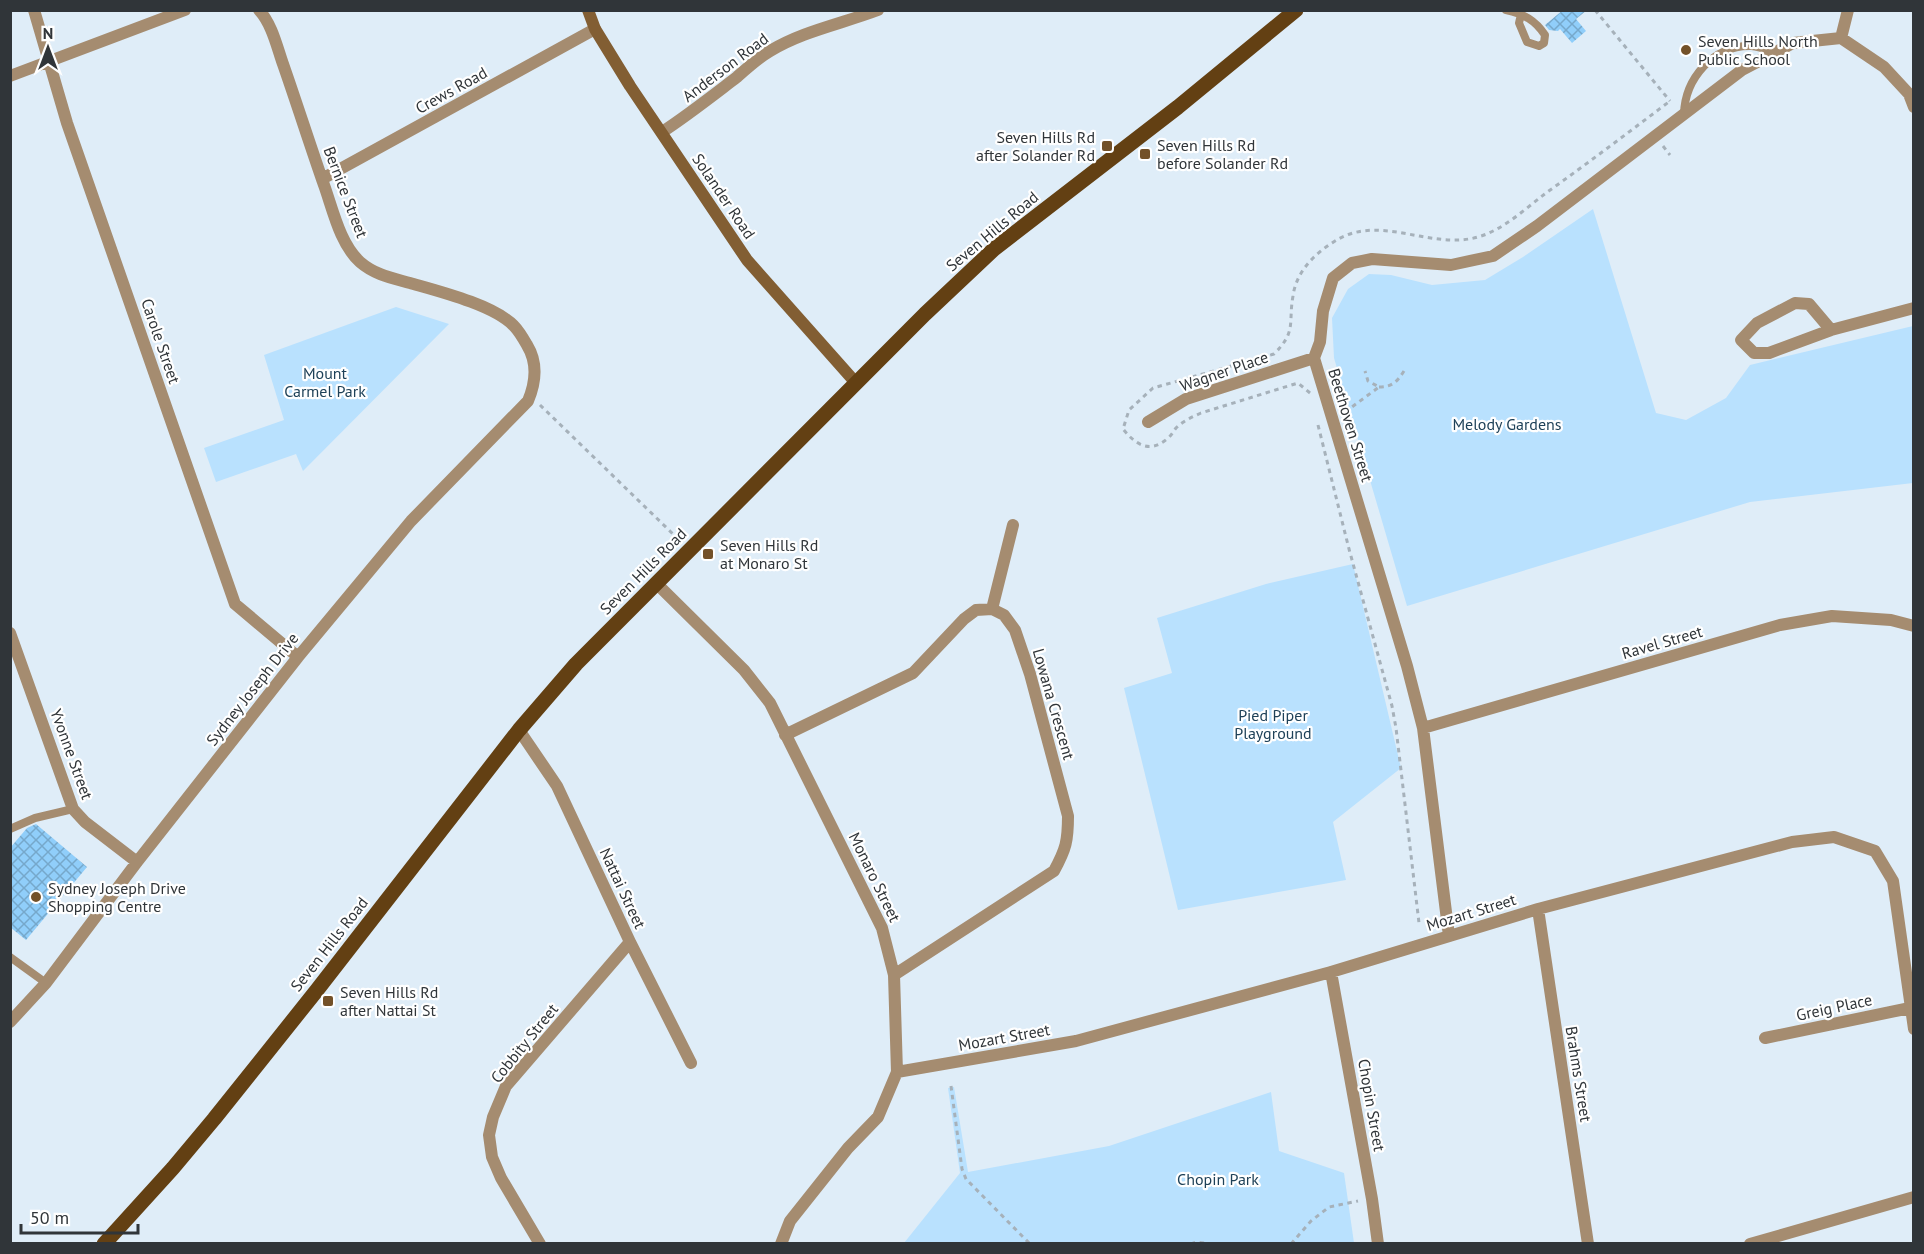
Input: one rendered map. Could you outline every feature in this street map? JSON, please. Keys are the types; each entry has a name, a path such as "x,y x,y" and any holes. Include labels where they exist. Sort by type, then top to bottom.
{"main road":[{"name":"Seven Hills Road","path":"104,1244 214,1119 519,730 576,664 856,382 994,249 1178,107 1296,10"}],"street":[{"name":"Carole Street","path":"34,10 68,123 235,604 298,657"},
{"path":"10,76 185,10"},
{"name":"Bernice Street","path":"259,10 265,17 278,49 322,179 348,247 370,270 467,301 499,314 514,326 530,350 535,374 532,392"},
{"name":"Solander Road","path":"588,10 596,29 630,86 747,260 856,382"},
{"name":"Anderson Road","path":"662,132 684,118 768,52 851,15 878,10"},
{"path":"1848,10 1841,38 1884,67 1909,94 1914,107"},
{"name":"Crews Road","path":"322,179 596,29"},
{"name":"Beethoven Street","path":"1449,936 1423,728 1314,358 1320,342 1323,311 1333,278 1352,264 1372,259 1452,265 1492,256 1538,226 1742,70 1792,43 1841,38"},
{"path":"1831,330 1809,304 1795,303 1757,323 1741,340 1754,353 1769,353 1831,330 1914,308"},
{"name":"Wagner Place","path":"1148,422 1186,399 1314,358"},
{"name":"Sydney Joseph Drive","path":"10,1022 46,983 137,862 298,657 411,521 528,401 532,392"},
{"path":"785,735 913,673 964,619 976,610 992,609 1013,525"},
{"name":"Monaro Street","path":"656,584 744,670 770,703 882,928 894,975 897,1072 878,1117 848,1148 790,1221 782,1244"},
{"name":"Lowana Crescent","path":"894,975 1054,871 1064,852 1068,837 1068,816 1030,674 1015,630 1004,615 992,609"},
{"name":"Ravel Street","path":"1423,728 1780,625 1832,616 1891,620 1914,626"},
{"name":"Yvonne Street","path":"10,633 73,809 85,822 137,862"},
{"name":"Nattai Street","path":"519,730 557,786 630,942 691,1062"},
{"name":"Mozart Street","path":"897,1072 1076,1041 1331,972 1538,909 1792,842 1834,837 1875,851 1893,881 1914,1029"},
{"name":"Brahms Street","path":"1538,909 1588,1244"},
{"name":"Cobbity Street","path":"540,1244 501,1178 492,1157 489,1134 493,1117 506,1086 630,942"},
{"name":"Chopin Street","path":"1331,972 1378,1244"},
{"name":"Greig Place","path":"1765,1038 1910,1008"},
{"path":"1750,1244 1914,1197"}],"lane":[{"path":"1506,10 1521,14"},
{"path":"1683,115 1689,87 1698,72 1714,57 1733,48 1752,46 1774,53"},
{"path":"10,829 35,818 73,809"},
{"path":"10,957 46,983"}],"path":[{"path":"1595,10 1683,115"},
{"path":"1644,120 1670,101"},
{"path":"1365,371 1368,381 1379,387 1388,387 1397,381 1404,371"},
{"path":"1332,417 1344,413 1379,387"},
{"path":"532,392 673,534"},
{"path":"951,1086 962,1169 966,1179 1030,1244"},
{"path":"1292,1244 1311,1221 1329,1207 1348,1202"},
{"path":"1191,1244 1196,1242 1212,1244"}],"green space":[{"name":"Melody Gardens","path":"1593,209 1656,413 1686,420 1726,398 1750,365 1913,326 1913,483 1750,502 1407,606 1334,358 1332,318 1348,289 1369,274 1391,275 1432,285 1485,280"},
{"name":"Mount Carmel Park","path":"396,307 449,324 303,471 296,454 216,482 204,448 284,420 264,355"},
{"name":"Pied Piper Playground","path":"1353,564 1401,768 1333,822 1346,880 1178,910 1124,688 1172,673 1157,618 1266,584"},
{"name":"Chopin Park","path":"954,1087 968,1172 1109,1146 1271,1092 1279,1151 1344,1173 1354,1243 904,1243 960,1173 948,1088"}],"building":[{"path":"1563,10 1587,10 1576,19 1586,31 1572,43 1560,29 1558,31 1549,30 1545,25"},
{"name":"Sydney Joseph Drive Shopping Centre","path":"36,824 87,867 26,940 10,927 10,848 27,828"}],"place":[{"name":"Seven Hills North Public School","path":"1686,50"},
{"name":"Seven Hills Rd after Solander Rd","path":"1107,146"},
{"name":"Seven Hills Rd before Solander Rd","path":"1145,154"},
{"name":"Seven Hills Rd at Monaro St","path":"708,554"},
{"name":"Sydney Joseph Drive Shopping Centre","path":"36,897"},
{"name":"Seven Hills Rd after Nattai St","path":"328,1001"}]}
